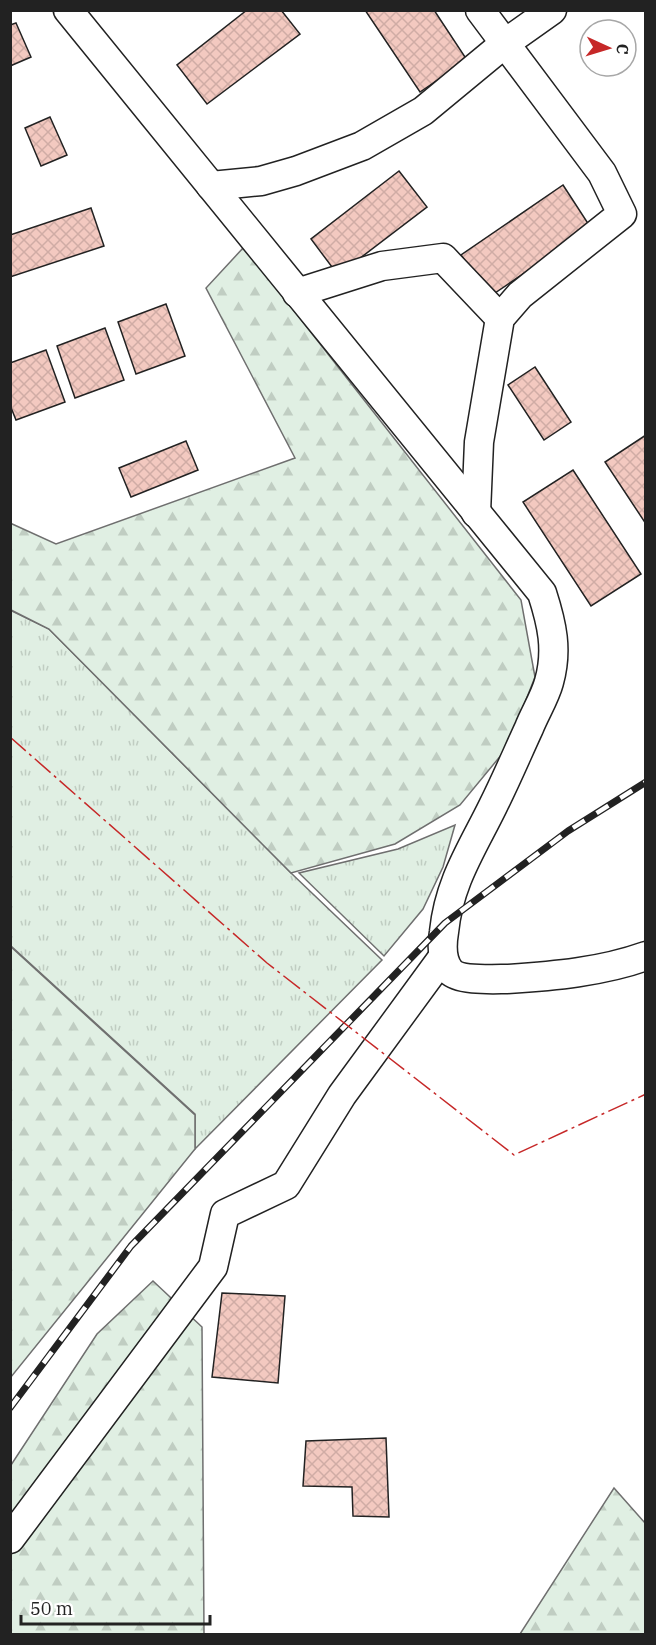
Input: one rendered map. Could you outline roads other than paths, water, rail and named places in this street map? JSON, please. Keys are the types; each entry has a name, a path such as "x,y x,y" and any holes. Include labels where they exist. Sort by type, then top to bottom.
{"street":[{"path":"68,10 542,593 554,640 554,660 548,684 493,807 453,886 442,940 443,957 450,971 456,975 494,979 558,975 583,972 645,956"},
{"path":"476,513 479,442 500,318 520,295 622,214 602,173 480,10"},
{"path":"211,186 261,181 296,171 362,146 423,111 504,44 552,10"},
{"path":"297,292 382,266 443,258 500,318"},
{"path":"10,1539 213,1267 225,1214 286,1185 342,1095 443,957"}],"railway":[{"path":"10,1408 131,1246 445,923 568,831 646,782"}]}
